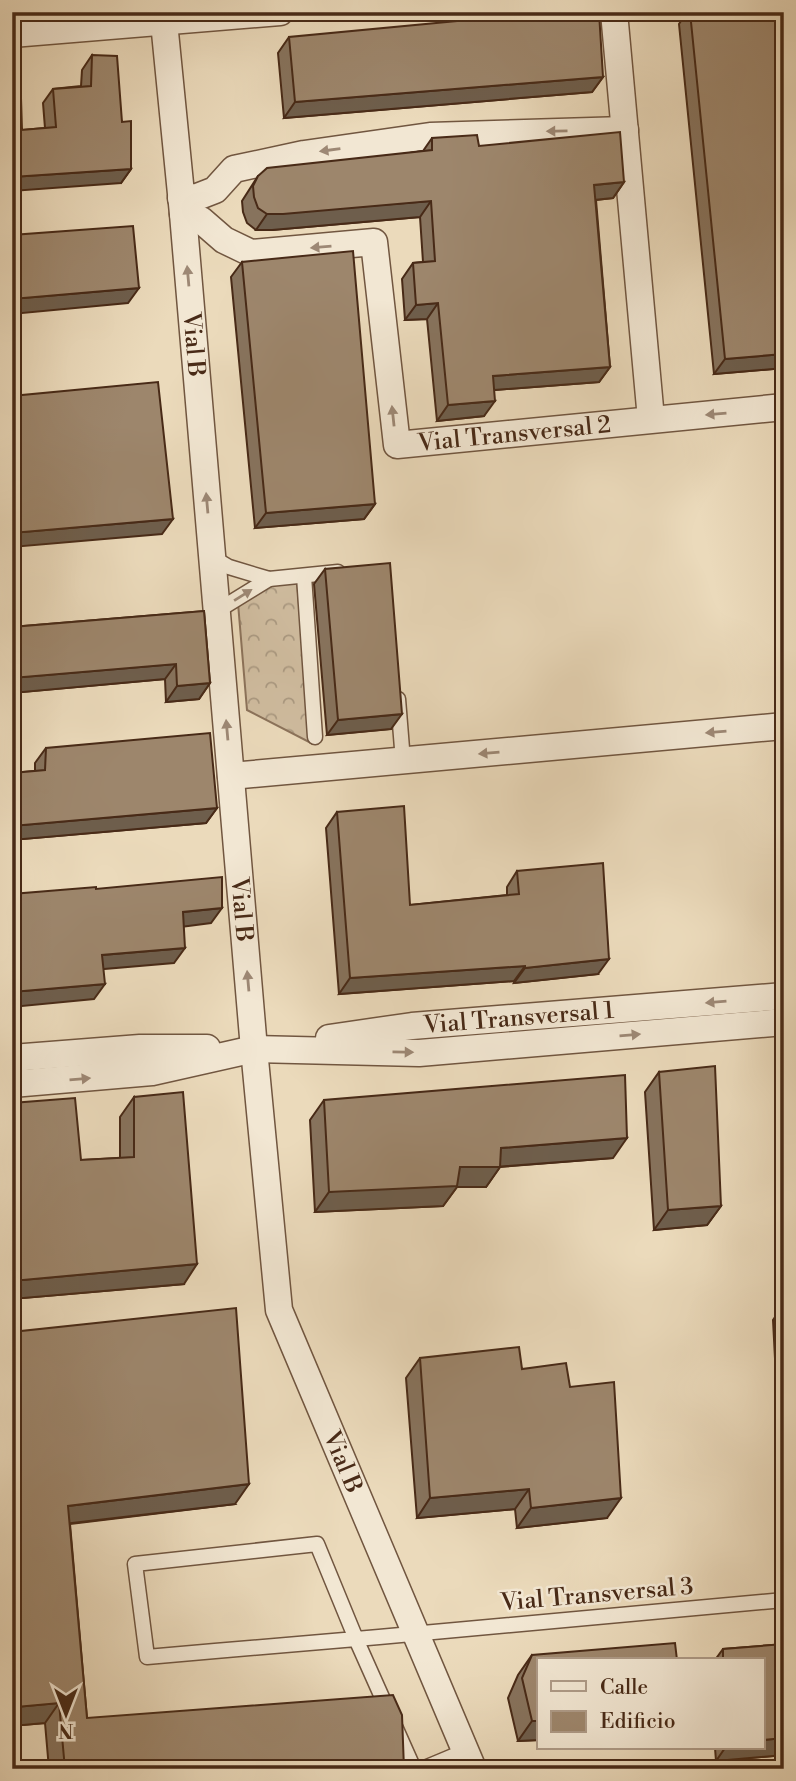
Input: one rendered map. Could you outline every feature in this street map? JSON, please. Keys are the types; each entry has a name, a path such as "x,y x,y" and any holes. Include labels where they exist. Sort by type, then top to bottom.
{"street":[{"path":"12,34 164,17 280,12"},
{"path":"614,12 652,419"},
{"name":"Vial B","path":"164,17 279,1310 469,1760"},
{"path":"182,206 215,190 234,169 317,152 430,135 625,130"},
{"name":"Vial Transversal 2","path":"182,206 224,240 251,253 374,242 397,445 784,408"},
{"path":"230,776 784,726"},
{"name":"Vial Transversal 1","path":"12,1084 152,1072 254,1049 412,1026 784,996"},
{"name":"Vial Transversal 1","path":"12,1058 140,1048 419,1053 784,1022"}],"lane":[{"path":"212,557 229,567 269,579 352,571"},
{"path":"304,576 315,737"},
{"path":"216,611 269,579"},
{"path":"397,692 402,761"},
{"path":"356,1639 147,1657 135,1564 317,1544 414,1769"},
{"name":"Vial Transversal 3","path":"356,1639 784,1600"},
{"path":"422,1769 469,1760"}],"green space":[{"path":"273,582 297,582 311,743 247,710 238,603"}],"building":[{"path":"551,12 599,12 603,77 295,102 289,37"},
{"path":"690,12 784,12 784,354 725,359"},
{"path":"92,55 117,56 122,122 131,121 131,169 12,177 12,66 20,66 22,130 56,127 53,89 91,86"},
{"path":"620,132 624,182 594,185 610,367 493,376 495,401 448,405 438,303 416,305 413,263 435,261 431,201 267,214 258,208 254,197 253,186 258,176 267,168 432,150 432,138 477,135 479,146"},
{"path":"133,226 139,288 12,299 12,235"},
{"path":"353,251 375,504 266,513 242,262"},
{"path":"158,382 173,519 12,533 12,396"},
{"path":"390,563 402,714 338,720 325,569"},
{"path":"204,611 210,683 177,686 176,664 12,678 12,627"},
{"path":"210,733 217,808 12,826 12,773 45,770 46,748"},
{"path":"404,806 410,905 519,894 517,871 603,863 609,959 525,968 350,978 337,812"},
{"path":"222,877 222,908 183,912 185,948 102,955 105,984 12,992 12,894"},
{"path":"715,1066 721,1206 668,1210 659,1072"},
{"path":"625,1075 627,1138 501,1148 500,1167 460,1167 457,1186 329,1192 324,1100"},
{"path":"183,1092 197,1264 12,1281 12,1103 75,1098 81,1160 134,1157 134,1097"},
{"path":"236,1308 249,1484 68,1506 87,1718 393,1695 402,1715 404,1769 65,1769 59,1703 16,1707 12,1656 12,1332"},
{"path":"519,1347 522,1369 566,1363 570,1387 614,1382 621,1498 531,1508 529,1489 430,1498 420,1358"},
{"path":"675,1643 677,1658 537,1658 537,1721 532,1721 522,1678 532,1655"},
{"path":"784,1644 784,1738 764,1740 764,1658 723,1658 723,1649"}]}
